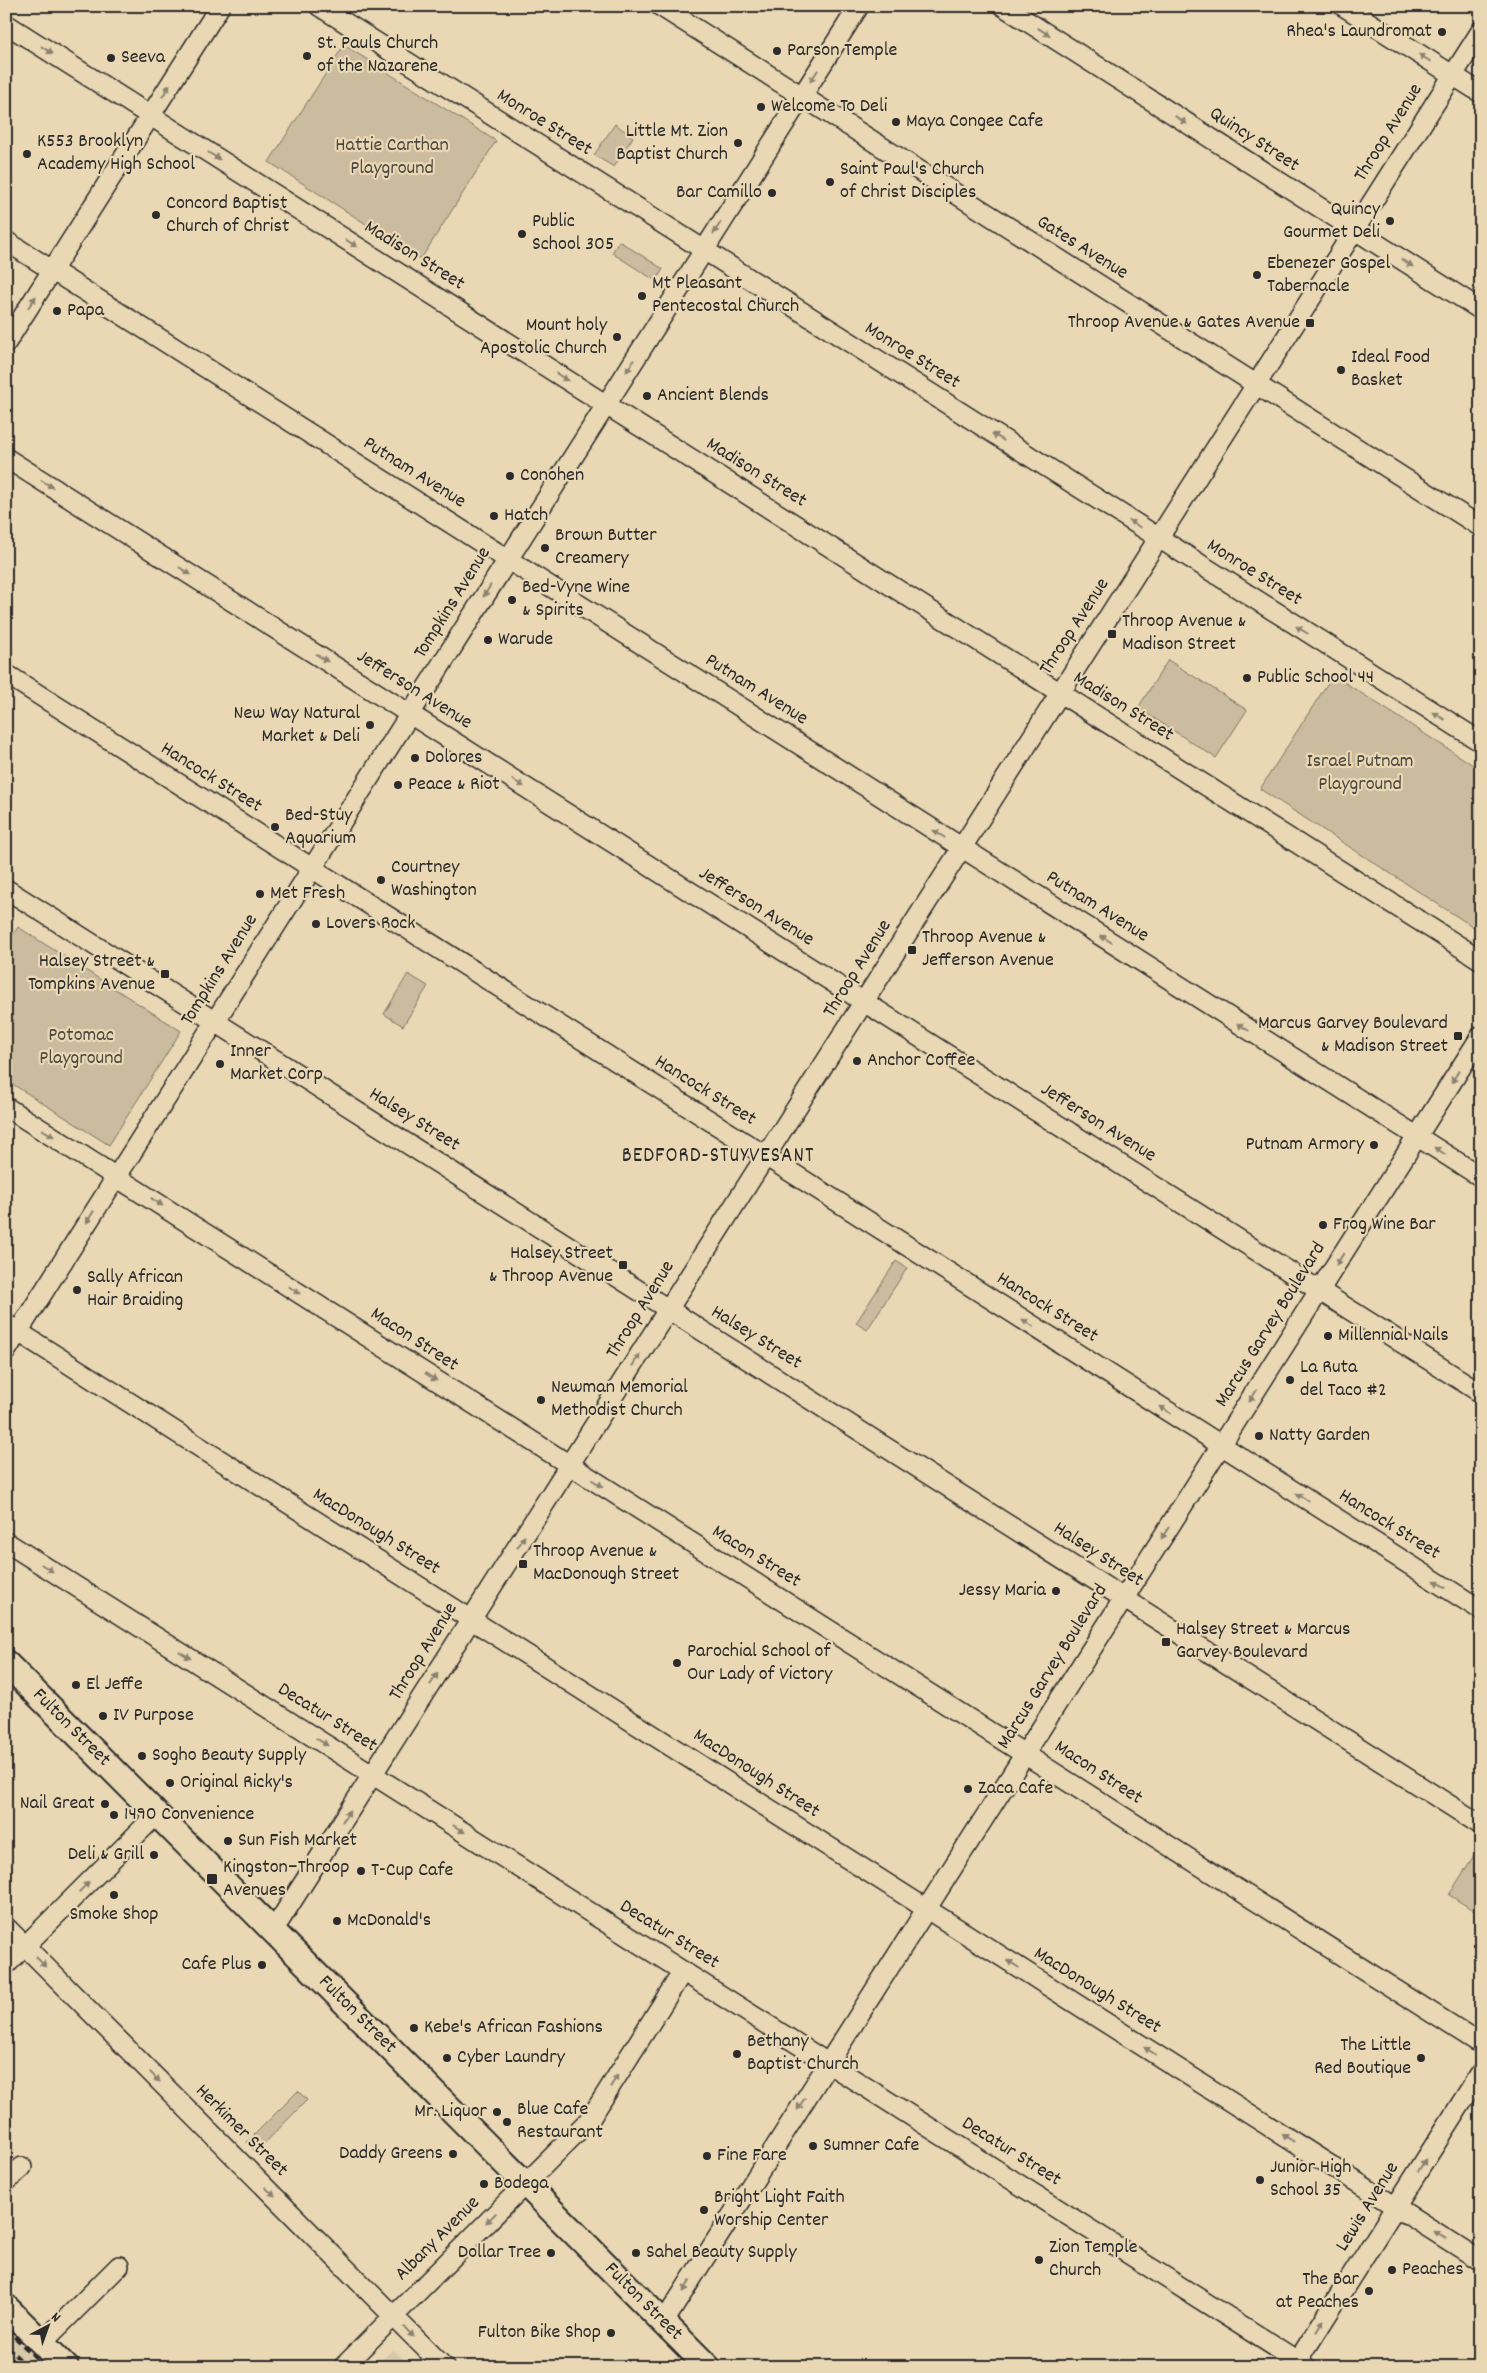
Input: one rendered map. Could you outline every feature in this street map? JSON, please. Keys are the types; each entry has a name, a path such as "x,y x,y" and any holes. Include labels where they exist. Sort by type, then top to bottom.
{"main road":[{"name":"Fulton Street","path":"6,1663 708,2367"},
{"path":"6,2307 66,2367"}],"street":[{"path":"6,343 220,6"},
{"name":"Monroe Street","path":"319,6 1481,742"},
{"name":"Gates Avenue","path":"660,6 1481,527"},
{"name":"Tompkins Avenue","path":"6,1351 12,1328 116,1176 859,6"},
{"name":"Quincy Street","path":"1003,6 1481,310"},
{"path":"1344,6 1481,93"},
{"name":"Madison Street","path":"6,24 1481,960"},
{"name":"Throop Avenue","path":"273,1931 1481,31"},
{"name":"Putnam Avenue","path":"6,241 1481,1177"},
{"name":"Jefferson Avenue","path":"6,458 1481,1393"},
{"name":"Hancock Street","path":"6,674 1481,1610"},
{"name":"Halsey Street","path":"6,889 1481,1825"},
{"name":"Marcus Garvey Boulevard","path":"664,2322 827,2062 927,1910 1481,1036"},
{"name":"Macon Street","path":"6,1107 1481,2044"},
{"name":"MacDonough Street","path":"12,1328 1481,2261"},
{"name":"Decatur Street","path":"6,1542 827,2062 1299,2365"},
{"path":"6,1965 157,1814"},
{"name":"Herkimer Street","path":"6,1927 444,2367"},
{"name":"Albany Avenue","path":"343,2367 590,2120 683,1971"},
{"name":"Lewis Avenue","path":"1299,2365 1481,2072"},
{"path":"6,2182 22,2167"},
{"path":"42,2343 120,2266"}],"shaded area":[{"path":"6,2321 51,2367 15,2367 6,2358"},
{"path":"393,2349 412,2367 375,2367"}],"green space":[{"name":"Hattie Carthan Playground","path":"344,45 496,141 421,259 269,162"},
{"path":"615,124 633,137 614,167 594,155"},
{"path":"619,241 663,269 656,281 612,253"},
{"path":"1168,660 1247,710 1216,758 1138,708"},
{"name":"Israel Putnam Playground","path":"1333,675 1481,770 1481,932 1260,789"},
{"name":"Potomac Playground","path":"18,927 181,1031 109,1145 6,1080 6,946"},
{"path":"408,974 428,986 403,1026 384,1014"},
{"path":"896,1261 907,1268 867,1330 856,1323"},
{"path":"1478,1849 1481,1851 1481,1911 1479,1914 1449,1895"},
{"path":"298,2091 307,2100 256,2152 247,2142"}],"railway":[{"path":"6,2328 45,2367"},
{"path":"6,2346 27,2367"}],"place":[{"name":"Rhea's Laundromat","path":"1442,32"},
{"name":"Parson Temple","path":"777,51"},
{"name":"St. Pauls Church of the Nazarene","path":"307,56"},
{"name":"Seeva","path":"111,58"},
{"name":"Welcome To Deli","path":"761,107"},
{"name":"Maya Congee Cafe","path":"896,122"},
{"name":"Little Mt. Zion Baptist Church","path":"738,143"},
{"name":"K553 Brooklyn Academy High School","path":"27,154"},
{"name":"Saint Paul's Church of Christ Disciples","path":"830,182"},
{"name":"Bar Camillo","path":"772,193"},
{"name":"Concord Baptist Church of Christ","path":"156,215"},
{"name":"Quincy Gourmet Deli","path":"1390,221"},
{"name":"Public School 305","path":"522,234"},
{"name":"Ebenezer Gospel Tabernacle","path":"1257,275"},
{"name":"Mt Pleasant Pentecostal Church","path":"642,296"},
{"name":"Papa","path":"57,311"},
{"name":"Throop Avenue & Gates Avenue","path":"1310,323"},
{"name":"Mount holy Apostolic Church","path":"617,337"},
{"name":"Ideal Food Basket","path":"1341,370"},
{"name":"Ancient Blends","path":"647,396"},
{"name":"Conohen","path":"510,476"},
{"name":"Hatch","path":"494,516"},
{"name":"Brown Butter Creamery","path":"545,548"},
{"name":"Bed-Vyne Wine & Spirits","path":"512,600"},
{"name":"Throop Avenue & Madison Street","path":"1112,634"},
{"name":"Warude","path":"488,640"},
{"name":"Public School 44","path":"1247,678"},
{"name":"New Way Natural Market & Deli","path":"370,725"},
{"name":"Dolores","path":"415,758"},
{"name":"Peace & Riot","path":"398,785"},
{"name":"Bed-Stuy Aquarium","path":"275,827"},
{"name":"Courtney Washington","path":"381,880"},
{"name":"Met Fresh","path":"260,894"},
{"name":"Lovers Rock","path":"316,924"},
{"name":"Throop Avenue & Jefferson Avenue","path":"912,950"},
{"name":"Halsey Street & Tompkins Avenue","path":"165,974"},
{"name":"Marcus Garvey Boulevard & Madison Street","path":"1458,1036"},
{"name":"Anchor Coffee","path":"857,1061"},
{"name":"Inner Market Corp","path":"220,1064"},
{"name":"Putnam Armory","path":"1374,1145"},
{"name":"Frog Wine Bar","path":"1323,1225"},
{"name":"Halsey Street & Throop Avenue","path":"623,1265"},
{"name":"Sally African Hair Braiding","path":"77,1290"},
{"name":"Millennial Nails","path":"1328,1336"},
{"name":"La Ruta del Taco #2","path":"1290,1380"},
{"name":"Newman Memorial Methodist Church","path":"541,1400"},
{"name":"Natty Garden","path":"1259,1436"},
{"name":"Throop Avenue & MacDonough Street","path":"523,1564"},
{"name":"Jessy Maria","path":"1056,1591"},
{"name":"Halsey Street & Marcus Garvey Boulevard","path":"1166,1642"},
{"name":"Parochial School of Our Lady of Victory","path":"677,1663"},
{"name":"El Jeffe","path":"76,1685"},
{"name":"IV Purpose","path":"103,1716"},
{"name":"Sogho Beauty Supply","path":"142,1756"},
{"name":"Original Ricky's","path":"170,1783"},
{"name":"Zaca Cafe","path":"968,1789"},
{"name":"Nail Great","path":"105,1804"},
{"name":"1490 Convenience","path":"114,1815"},
{"name":"Sun Fish Market","path":"228,1841"},
{"name":"Deli & Grill","path":"154,1855"},
{"name":"T-Cup Cafe","path":"361,1871"},
{"name":"Kingston–Throop Avenues","path":"212,1879"},
{"name":"Smoke Shop","path":"114,1895"},
{"name":"McDonald's","path":"337,1921"},
{"name":"Cafe Plus","path":"262,1965"},
{"name":"Kebe's African Fashions","path":"414,2028"},
{"name":"Bethany Baptist Church","path":"737,2054"},
{"name":"Cyber Laundry","path":"447,2058"},
{"name":"The Little Red Boutique","path":"1421,2058"},
{"name":"Mr. Liquor","path":"497,2112"},
{"name":"Blue Cafe Restaurant","path":"507,2122"},
{"name":"Sumner Cafe","path":"813,2146"},
{"name":"Daddy Greens","path":"453,2154"},
{"name":"Fine Fare","path":"707,2156"},
{"name":"Junior High School 35","path":"1260,2180"},
{"name":"Bodega","path":"484,2184"},
{"name":"Bright Light Faith Worship Center","path":"704,2210"},
{"name":"Dollar Tree","path":"551,2253"},
{"name":"Sahel Beauty Supply","path":"636,2253"},
{"name":"Zion Temple Church","path":"1039,2260"},
{"name":"Peaches","path":"1392,2270"},
{"name":"The Bar at Peaches","path":"1369,2291"},
{"name":"Fulton Bike Shop","path":"611,2333"}],"district":[{"name":"BEDFORD-STUYVESANT","path":"718,1157"}]}
